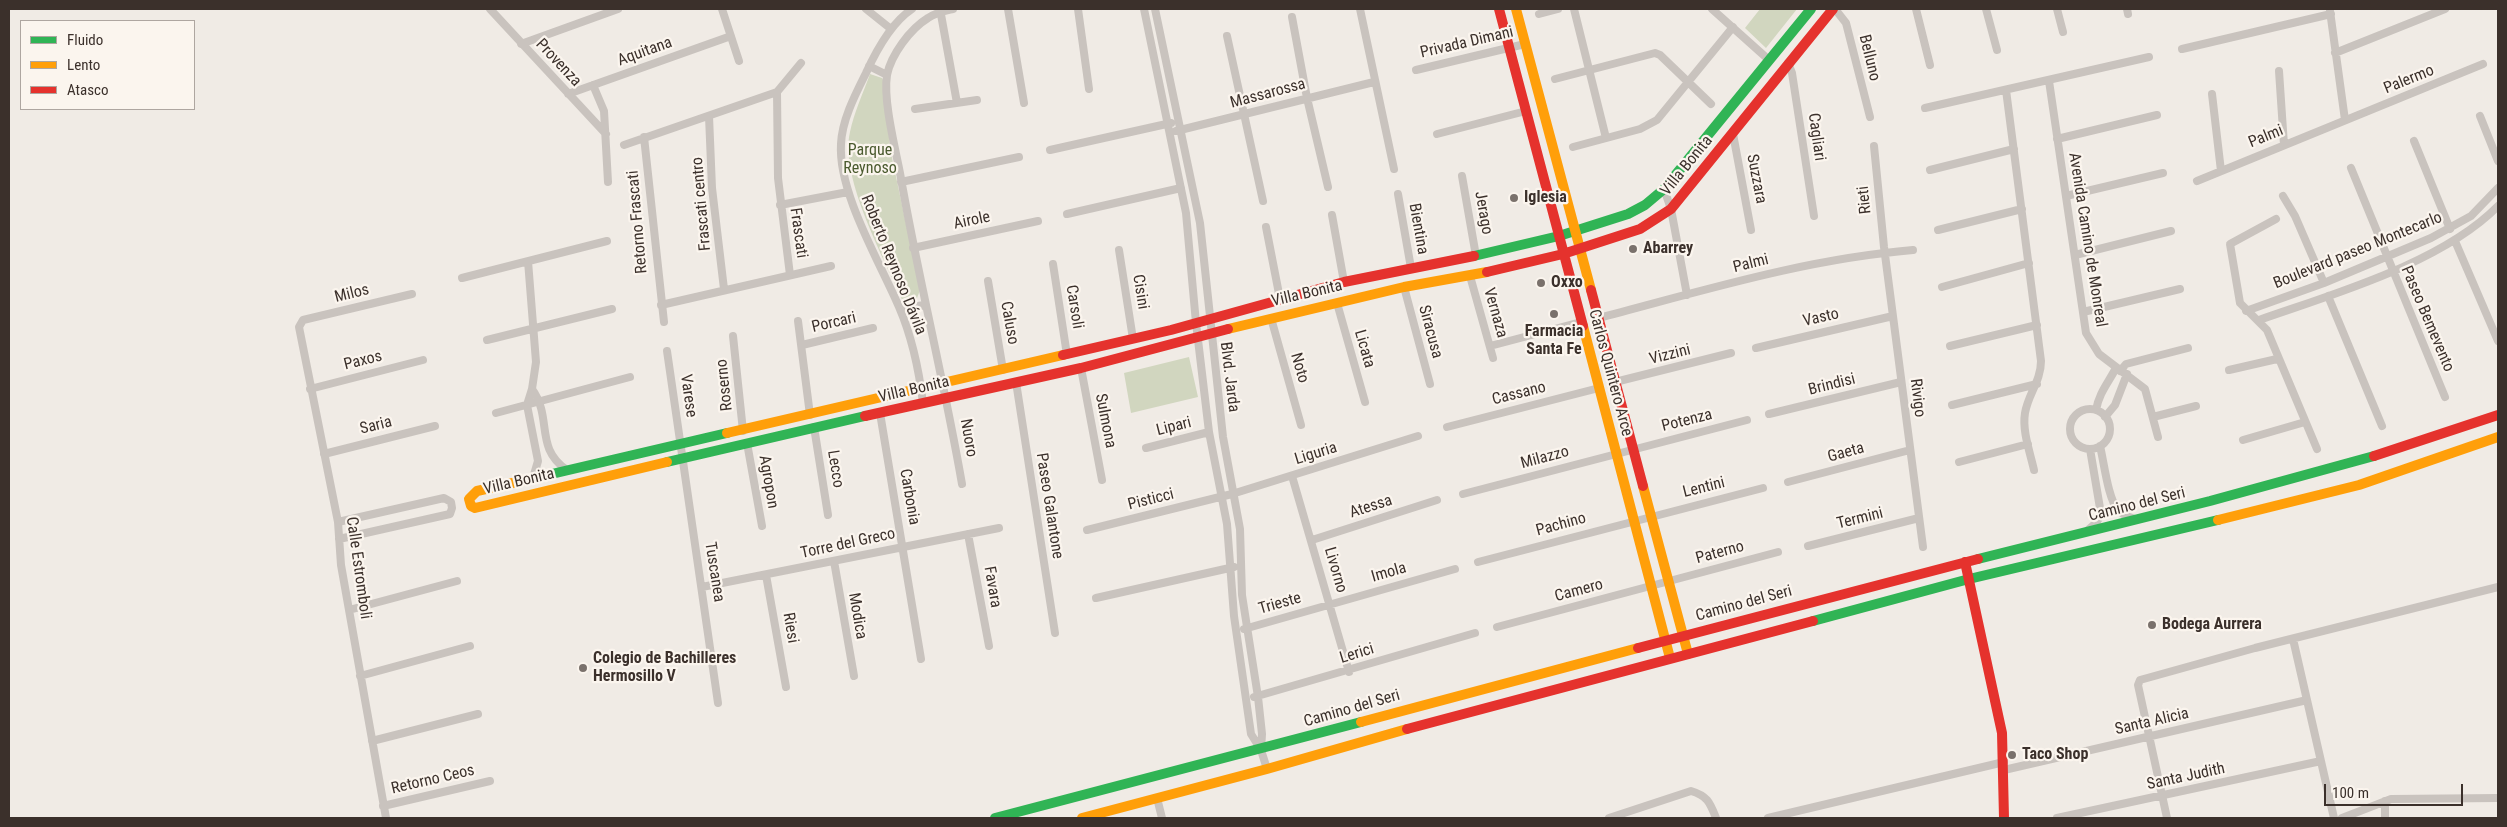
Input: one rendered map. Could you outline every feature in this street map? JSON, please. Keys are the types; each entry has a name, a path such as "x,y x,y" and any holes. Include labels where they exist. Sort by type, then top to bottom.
{"main road":[{"name":"Carlos Quintero Arce","path":"1499,9 1670,658"},
{"name":"Carlos Quintero Arce","path":"1516,9 1688,654"},
{"name":"Villa Bonita","path":"1810,9 1664,189 1645,205 1628,214 1575,232 1476,256 1344,282 1208,320 1067,355 680,446 477,491 469,499 471,506 475,508 814,427 1081,368 1271,318 1404,287 1470,276 1563,254 1640,229 1663,216 1671,209 1788,63 1834,9"},
{"name":"Camino del Seri","path":"995,818 1261,750 1665,640 2361,462 2498,415"},
{"name":"Camino del Seri","path":"1082,818 1267,769 1398,731 1969,579 2044,563 2358,485 2498,437"},
{"path":"1965,562 2002,733 2004,818"},
{"path":"1398,731 1410,708"}],"street":[{"name":"Provenza","path":"490,9 606,134"},
{"path":"521,44 618,9"},
{"path":"722,9 740,61"},
{"path":"866,9 891,29"},
{"name":"Roberto Reynoso Dávila","path":"908,9 891,29 869,66 855,97 843,131 842,162 848,192 900,309 910,337 923,403"},
{"name":"Roberto Reynoso Dávila","path":"946,398 912,248 888,105 887,75 895,57 914,28 941,11 953,9"},
{"path":"1008,9 1024,103"},
{"path":"1078,9 1089,89"},
{"name":"Blvd. Jarda","path":"1144,9 1188,230 1197,338 1209,432 1227,524 1230,567 1250,734 1261,750"},
{"name":"Blvd. Jarda","path":"1155,9 1177,122 1200,224 1208,320 1232,494 1240,528 1242,595 1258,697 1261,750"},
{"path":"1360,9 1394,170"},
{"path":"1539,14 1558,9"},
{"path":"1574,9 1606,138"},
{"path":"1712,9 1769,60"},
{"name":"Belluno","path":"1834,9 1846,23 1870,117"},
{"path":"1916,9 1930,65"},
{"path":"1986,9 1997,50"},
{"path":"2057,9 2063,32"},
{"path":"2336,53 2445,9"},
{"path":"941,11 957,103"},
{"path":"2182,49 2330,11 2345,120"},
{"path":"1292,17 1307,98 1328,187"},
{"path":"1573,146 1640,129 1658,120 1733,27"},
{"name":"Aquitana","path":"568,94 731,36"},
{"path":"1227,36 1263,201"},
{"name":"Privada Dimani","path":"1416,70 1525,44"},
{"path":"1555,79 1655,54 1660,55 1711,104"},
{"path":"1925,108 2149,57"},
{"path":"624,145 777,92 801,63"},
{"name":"Cagliari","path":"1788,63 1792,73 1814,216"},
{"name":"Palermo","path":"2345,120 2483,64"},
{"path":"869,66 887,75"},
{"path":"2279,71 2284,145"},
{"name":"Avenida Camino de Monreal","path":"2049,81 2086,332 2091,344 2099,354 2144,389 2158,437"},
{"name":"Massarossa","path":"1168,129 1180,130 1244,116 1374,82"},
{"path":"593,85 604,111 608,182"},
{"path":"2006,90 2041,361 2040,375 2025,411 2024,421 2034,470"},
{"name":"Frascati","path":"661,305 790,275 780,205 777,92"},
{"path":"2212,94 2221,171"},
{"path":"915,109 978,100"},
{"path":"1437,134 1526,112"},
{"path":"2057,139 2157,115"},
{"name":"Frascati centro","path":"709,116 712,188 724,289"},
{"path":"2480,116 2498,161"},
{"name":"Palmi","path":"2197,181 2345,120"},
{"path":"1050,150 1168,129 1177,122"},
{"name":"Suzzara","path":"1732,134 1751,230"},
{"name":"Retorno Frascati","path":"644,137 664,322"},
{"path":"2414,141 2450,229"},
{"name":"Rieti","path":"1874,146 1885,252"},
{"path":"1930,170 2014,149"},
{"path":"901,182 1020,157"},
{"name":"Paseo Bemevento","path":"2351,168 2386,258 2445,398"},
{"path":"2066,196 2163,173"},
{"name":"Jerago","path":"1462,176 1476,256"},
{"path":"1067,214 1181,188"},
{"name":"Boulevard paseo Montecarlo","path":"2246,311 2324,283 2450,229 2471,216 2498,188"},
{"path":"1664,189 1671,209 1687,295"},
{"path":"780,205 848,192"},
{"name":"Bientina","path":"1398,194 1411,268"},
{"path":"2283,196 2295,216 2324,283"},
{"path":"2259,320 2328,296 2422,258 2455,241 2498,206"},
{"path":"1938,230 2022,209"},
{"path":"1332,215 1344,282"},
{"path":"2276,219 2230,244 2240,303 2267,330 2277,359 2318,449"},
{"name":"Airole","path":"912,248 1038,221"},
{"path":"1266,227 1280,299"},
{"path":"2075,255 2171,231"},
{"path":"462,278 607,241"},
{"path":"2455,241 2498,341"},
{"name":"Cisini","path":"1119,250 1133,339"},
{"name":"Palmi","path":"1598,318 1801,266 1885,252 1913,250"},
{"name":"Rivigo","path":"1885,252 1923,547"},
{"path":"528,261 536,362 532,389 527,404 538,461 533,478"},
{"path":"1942,287 2028,263"},
{"name":"Carsoli","path":"1053,264 1067,355"},
{"path":"790,275 831,266"},
{"name":"Vernaza","path":"1470,276 1493,358"},
{"name":"Caluso","path":"988,281 1003,370"},
{"name":"Siracusa","path":"1404,287 1430,384"},
{"path":"2083,312 2180,289"},
{"name":"Milos","path":"300,323 303,320 412,294"},
{"path":"2328,296 2382,426"},
{"name":"Licata","path":"1337,303 1365,402"},
{"path":"900,309 924,305"},
{"path":"487,340 612,309"},
{"name":"Vasto","path":"1756,348 1893,316"},
{"name":"Noto","path":"1271,318 1301,425"},
{"path":"798,321 810,415"},
{"path":"1490,346 1581,322"},
{"name":"Calle Estromboli","path":"300,323 310,389 338,522 349,610 386,818"},
{"path":"1950,346 2036,325"},
{"name":"Porcari","path":"802,345 873,328"},
{"name":"Roserno","path":"733,336 743,431"},
{"path":"2096,410 2099,395 2126,364 2188,348"},
{"name":"Varese","path":"667,351 680,446"},
{"name":"Vizzini","path":"1615,382 1731,353"},
{"path":"2229,370 2277,359"},
{"name":"Paxos","path":"310,389 423,360"},
{"name":"Sulmona","path":"1081,368 1102,480"},
{"path":"2105,417 2115,405 2121,371"},
{"path":"496,413 630,377"},
{"name":"Paseo Galantone","path":"1016,382 1055,634"},
{"name":"Brindisi","path":"1769,414 1901,382"},
{"path":"1952,404 2037,384"},
{"name":"Cassano","path":"1447,427 1598,388"},
{"path":"532,389 541,401 543,422 551,457 567,470"},
{"name":"Nuoro","path":"946,398 962,484"},
{"path":"2153,417 2196,406"},
{"path":"2096,410 2105,417 2110,427 2109,433 2100,446 2090,448 2075,442 2070,426 2080,412 2096,410"},
{"name":"Carbonia","path":"880,413 920,659"},
{"name":"Potenza","path":"1633,449 1748,420"},
{"path":"530,424 543,422"},
{"path":"2242,440 2305,422"},
{"name":"Saria","path":"324,454 435,426"},
{"name":"Lecco","path":"814,427 828,515"},
{"name":"Lipari","path":"1146,448 1209,432"},
{"name":"Liguria","path":"1221,497 1418,436"},
{"path":"534,446 547,443"},
{"name":"Agropon","path":"748,443 762,526"},
{"path":"1959,462 2028,444"},
{"name":"Tuscanea","path":"680,446 718,702"},
{"path":"2100,446 2112,500 2117,510 2125,516 2139,520"},
{"path":"2086,533 2097,522 2101,514 2090,448"},
{"name":"Milazzo","path":"1463,494 1633,449"},
{"name":"Gaeta","path":"1788,482 1910,450"},
{"name":"Livorno","path":"1292,476 1349,672"},
{"name":"Lentini","path":"1651,515 1763,488"},
{"name":"Pisticci","path":"1087,530 1221,497"},
{"path":"338,522 444,498 451,502 452,508 450,514 339,539"},
{"name":"Atessa","path":"1312,540 1437,500"},
{"name":"Pachino","path":"1478,562 1651,515"},
{"name":"Termini","path":"1808,546 1919,518"},
{"name":"Torre del Greco","path":"702,587 999,528"},
{"name":"Favara","path":"968,534 989,646"},
{"name":"Paterno","path":"1668,582 1778,552"},
{"name":"Modica","path":"834,561 854,676"},
{"path":"1096,598 1240,565"},
{"name":"Imola","path":"1330,604 1455,569"},
{"name":"Riesi","path":"766,575 786,686"},
{"path":"349,610 457,580"},
{"name":"Camero","path":"1497,626 1668,582"},
{"path":"2167,818 2138,685 2143,678 2498,587"},
{"name":"Trieste","path":"1237,630 1330,604"},
{"name":"Lerici","path":"1247,698 1258,697 1349,672 1474,633"},
{"path":"2294,638 2334,818"},
{"path":"360,676 470,646"},
{"name":"Santa Alicia","path":"1768,818 2307,700"},
{"path":"372,741 478,714"},
{"path":"1261,750 1267,769"},
{"name":"Santa Judith","path":"2057,818 2321,762"},
{"name":"Retorno Ceos","path":"384,806 490,781"},
{"path":"1609,818 1691,791 1705,796 1710,801 1716,818"},
{"path":"1157,798 1162,818"},
{"path":"2342,818 2391,799 2498,798"},
{"path":"2385,801 2385,818"}],"green space":[{"path":"1760,9 1797,9 1766,48 1745,28"},
{"name":"Parque Reynoso","path":"870,74 882,78 886,85 885,102 891,153 920,290 916,301 905,306 866,220 851,172 848,151 850,132"},
{"path":"1189,357 1198,397 1131,413 1124,373"}],"traffic: fast":[{"path":"1474,256 1559,236 1628,214 1645,205 1664,189 1811,9"},
{"path":"667,462 865,416"},
{"path":"526,480 727,433"},
{"path":"1978,559 2210,501 2374,456"},
{"path":"1813,621 1969,579 2218,520"},
{"path":"995,818 1361,722"}],"traffic: slow":[{"path":"1516,9 1591,290"},
{"path":"1228,329 1404,287 1487,272"},
{"path":"1583,326 1670,658"},
{"path":"727,433 1063,355"},
{"path":"2218,520 2359,485 2498,437"},
{"path":"526,480 477,491 469,499 471,506 475,508 667,462"},
{"path":"1643,486 1688,654"},
{"path":"1361,722 1638,648"},
{"path":"1082,818 1267,769 1407,729"}],"traffic: jam":[{"path":"1499,9 1583,326"},
{"path":"1487,272 1563,254 1640,229 1671,209 1833,9"},
{"path":"1063,355 1171,330 1344,282 1474,256"},
{"path":"1591,290 1643,486"},
{"path":"865,416 1081,368 1228,329"},
{"path":"2374,456 2498,415"},
{"path":"1638,648 1978,559"},
{"path":"1965,562 2002,733 2004,818"},
{"path":"1407,729 1813,621"}],"place":[{"name":"Iglesia","path":"1514,198"},
{"name":"Abarrey","path":"1633,249"},
{"name":"Oxxo","path":"1541,283"},
{"name":"Farmacia Santa Fe","path":"1554,314"},
{"name":"Bodega Aurrera","path":"2152,625"},
{"name":"Colegio de Bachilleres Hermosillo V","path":"583,668"},
{"name":"Taco Shop","path":"2012,755"}]}
